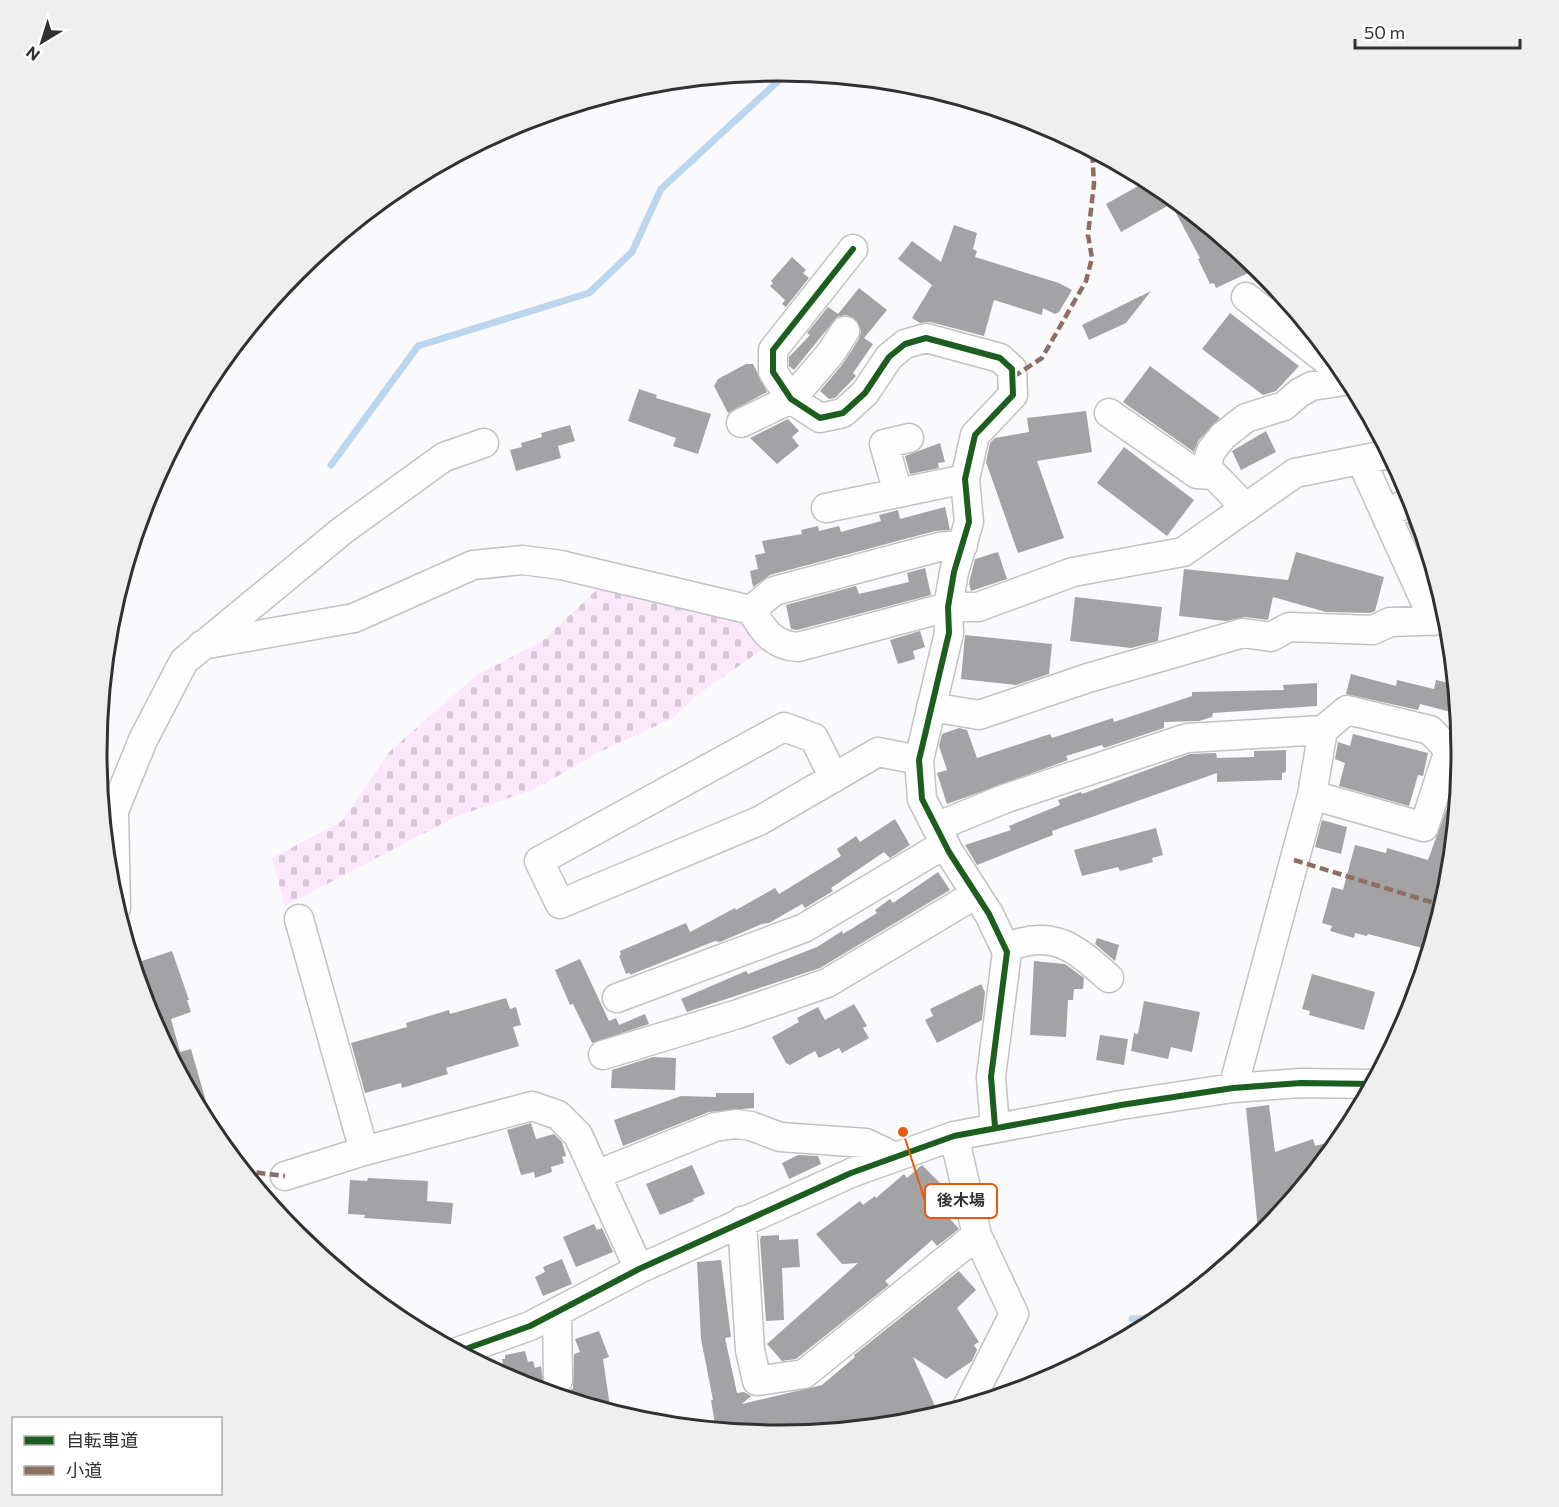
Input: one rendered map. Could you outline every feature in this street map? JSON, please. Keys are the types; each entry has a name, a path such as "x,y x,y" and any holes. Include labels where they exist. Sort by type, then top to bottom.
{"street":[{"path":"853,249 773,350 773,372 791,399 820,418 843,413 865,393 889,357 905,344 926,338 1000,358 1012,369 1013,395 975,435 965,479 969,522 954,572 948,607 949,633 919,760 922,800 940,836 976,894 1007,952 991,1077 994,1127"},
{"path":"1246,297 1323,358"},
{"path":"741,423 791,399 830,354 845,331"},
{"path":"1204,474 1211,452 1217,444 1246,418 1284,406 1311,386 1340,381"},
{"path":"1109,413 1197,474 1214,475 1246,508"},
{"path":"898,493 884,444 909,438"},
{"path":"115,853 114,811 143,740 184,661 361,517 444,457 484,443"},
{"path":"202,645 354,618 472,565 523,560 561,565 751,610 777,644 798,647 948,607 978,607 1073,572 1183,552 1295,473 1383,456"},
{"path":"1361,460 1385,513 1436,608"},
{"path":"826,508 965,479"},
{"path":"1385,513 1404,505"},
{"path":"751,610 774,591 939,547 963,545"},
{"path":"931,707 979,715 1088,678 1244,633 1271,637 1289,627 1373,630 1390,622 1439,620"},
{"path":"616,998 804,928 940,836 1004,798 1187,738 1323,730 1347,710 1430,730 1452,748"},
{"path":"834,778 814,738 784,727 539,861 560,904 759,820 834,778 878,752 919,760"},
{"path":"1233,1088 1312,795 1323,730"},
{"path":"1312,795 1424,827 1452,761"},
{"path":"603,1055 738,1014 827,983 976,894"},
{"path":"299,919 364,1151"},
{"path":"1005,948 1024,940 1048,939 1067,944 1109,978"},
{"path":"466,1349 530,1326 639,1269 851,1173 954,1136 994,1127 1233,1088 1301,1083 1365,1084"},
{"path":"285,1176 364,1151 531,1106 558,1115 578,1135 639,1269"},
{"path":"596,1175 715,1127 736,1124 751,1126 780,1137 866,1143 895,1157"},
{"path":"954,1136 977,1235 1014,1314 972,1397"},
{"path":"742,1221 750,1350 757,1381 804,1374 977,1235"},
{"path":"557,1312 558,1380"}],"green space":[{"path":"604,583 734,606 769,645 697,695 673,718 597,753 537,788 453,818 285,906 272,858 342,821 391,750 477,675 542,641"}],"building":[{"path":"1139,185 1169,205 1121,232 1106,204"},
{"path":"1174,209 1223,248 1249,273 1216,288 1214,283 1210,284 1198,259 1200,258"},
{"path":"954,225 977,233 973,249 977,251 975,257 1059,283 1072,290 1059,312 1055,314 1043,308 1042,315 994,300 984,336 930,322 920,323 912,318 932,285 898,259 912,241 941,262"},
{"path":"792,257 806,270 803,273 809,278 786,307 782,304 785,300 770,286 773,283 771,281"},
{"path":"859,288 887,310 864,338 873,344 853,373 856,376 835,398 829,399 820,391 842,365 859,339 861,331 854,318 846,315 837,317 794,370 789,366 789,357 810,335 807,333 828,307 838,314"},
{"path":"1151,291 1126,323 1089,340 1082,325"},
{"path":"1230,313 1299,366 1276,391 1263,395 1202,349"},
{"path":"746,364 753,364 767,392 728,413 714,386 718,379"},
{"path":"1150,366 1220,418 1198,441 1194,452 1123,402"},
{"path":"639,389 657,395 656,398 711,414 698,454 673,446 676,438 628,421"},
{"path":"1086,411 1092,452 1037,461 1064,538 1018,553 986,462 990,443 995,438 1029,432 1027,418"},
{"path":"788,419 799,431 792,437 799,446 777,464 750,438"},
{"path":"570,425 575,441 558,446 561,458 516,471 510,450 522,447 521,443 542,437 541,433"},
{"path":"1266,431 1276,452 1241,470 1232,451"},
{"path":"940,443 945,462 938,463 939,468 910,474 905,456"},
{"path":"1124,447 1194,500 1167,536 1097,483"},
{"path":"945,507 950,530 935,531 770,575 753,587 750,571 758,569 755,555 765,553 762,541 802,534 801,530 818,526 819,531 839,526 841,532 881,521 879,515 898,510 900,519"},
{"path":"1410,521 1421,554 1407,522"},
{"path":"998,552 1007,579 971,591 969,583 975,559"},
{"path":"1296,552 1384,577 1375,611 1370,613 1326,612 1273,597 1268,620 1245,617 1226,621 1179,616 1184,569 1288,580"},
{"path":"925,568 931,595 797,630 791,629 786,605 856,586 859,594 909,582 907,573"},
{"path":"1075,597 1162,607 1158,641 1131,648 1070,641"},
{"path":"920,631 925,647 913,651 915,659 898,664 890,640"},
{"path":"965,635 1052,644 1049,674 1016,685 961,679"},
{"path":"1351,674 1396,686 1397,680 1434,689 1436,680 1448,683 1451,712 1420,704 1418,710 1346,694"},
{"path":"1317,683 1317,706 1213,713 1212,717 1199,721 1164,722 1164,728 1104,748 1102,745 1066,756 1068,760 947,804 937,773 947,770 939,746 942,734 959,728 967,730 977,758 1050,734 1052,738 1113,718 1114,722 1192,696 1192,692 1284,690 1283,685"},
{"path":"1353,734 1428,753 1423,776 1418,775 1409,806 1339,786 1345,763 1335,759 1338,742 1350,746"},
{"path":"1286,750 1286,772 1282,773 1282,780 1217,782 1217,773 1052,831 1053,835 977,865 965,845 1011,830 1009,826 1060,805 1058,800 1081,792 1082,794 1190,754 1216,753 1217,758 1254,757 1254,751"},
{"path":"1451,797 1439,885 1423,948 1368,934 1367,936 1355,933 1354,938 1330,931 1332,926 1322,923 1332,887 1343,890 1355,845 1386,853 1387,848 1428,860"},
{"path":"895,819 910,845 890,858 884,852 831,888 833,891 805,908 802,904 769,923 720,942 715,941 630,975 630,973 626,974 619,956 620,951 686,923 690,932 775,888 779,894 841,856 837,849 856,836 860,842"},
{"path":"1322,820 1347,827 1341,854 1315,847"},
{"path":"1156,828 1163,855 1152,858 1153,862 1120,871 1118,867 1082,876 1074,850"},
{"path":"938,872 950,890 820,968 687,1012 681,999 746,971 748,974 817,947 877,913 875,910 890,899 893,903"},
{"path":"1097,938 1119,945 1115,961 1095,944"},
{"path":"172,951 191,1012 171,1019 180,1052 191,1049 208,1107 176,1051 158,1011 140,962"},
{"path":"580,959 609,1021 616,1018 619,1025 645,1014 649,1024 592,1043 573,1004 570,1005 555,970"},
{"path":"1034,961 1065,964 1084,978 1083,989 1074,989 1073,1000 1068,1000 1066,1037 1030,1035"},
{"path":"1312,974 1375,992 1364,1030 1309,1015 1310,1011 1302,1009"},
{"path":"981,984 985,992 982,1020 937,1043 925,1020 933,1016 930,1009"},
{"path":"506,998 510,1009 516,1007 521,1025 513,1027 519,1046 446,1068 448,1074 402,1088 401,1083 365,1093 351,1043 407,1027 406,1023 449,1010 450,1014"},
{"path":"1144,1001 1200,1012 1192,1052 1171,1047 1168,1059 1131,1051 1134,1033 1138,1034"},
{"path":"854,1004 867,1026 863,1028 869,1038 842,1053 839,1048 819,1058 815,1051 790,1065 786,1063 772,1037 799,1022 797,1018 818,1007 825,1020"},
{"path":"1100,1035 1128,1039 1124,1065 1096,1060"},
{"path":"653,1057 676,1058 675,1090 611,1088 612,1070"},
{"path":"716,1093 754,1093 754,1108 709,1112 623,1146 614,1120 681,1096 716,1097"},
{"path":"1269,1105 1275,1152 1313,1139 1315,1146 1328,1143 1285,1197 1258,1226 1246,1108"},
{"path":"531,1123 536,1139 554,1134 562,1142 566,1156 562,1157 564,1163 551,1167 552,1172 535,1178 534,1172 521,1175 507,1130"},
{"path":"798,1155 818,1156 821,1164 789,1179 782,1163"},
{"path":"692,1165 705,1194 660,1215 646,1184"},
{"path":"922,1165 942,1185 930,1196 959,1229 937,1246 932,1240 885,1281 889,1285 796,1359 782,1361 767,1344 858,1263 842,1264 816,1234 860,1201 863,1205 875,1196 876,1198 904,1174 907,1178"},
{"path":"368,1178 428,1181 427,1201 453,1203 451,1224 364,1218 365,1215 348,1214 350,1180 367,1181"},
{"path":"594,1224 597,1230 602,1228 613,1252 576,1267 563,1237"},
{"path":"779,1235 779,1240 798,1239 800,1267 782,1268 784,1320 766,1321 760,1240 761,1236"},
{"path":"562,1259 572,1284 543,1296 535,1277 545,1272 543,1267"},
{"path":"721,1260 731,1337 725,1338 737,1393 744,1392 751,1396 742,1404 822,1385 855,1357 854,1355 959,1271 976,1290 957,1308 979,1342 974,1345 977,1350 972,1361 946,1379 913,1357 935,1406 929,1409 823,1425 780,1426 715,1423 711,1400 713,1400 701,1339 697,1262"},
{"path":"599,1331 609,1357 603,1359 610,1404 569,1392 573,1388 574,1354 580,1352 575,1339"},
{"path":"525,1351 528,1362 533,1361 535,1368 541,1366 543,1383 504,1367 502,1359 505,1359 505,1355"}],"waterway":[{"path":"331,465 418,346 589,293 632,252 661,189 778,81"},
{"path":"1132,1319 1144,1319"}],"marked path":[{"path":"1013,377 1042,358 1086,281 1092,258 1088,235 1094,184 1092,158"},
{"path":"1294,860 1435,903"},
{"path":"254,1172 285,1176"}],"cycle path":[{"path":"853,249 773,350 773,372 791,399 820,418 843,413 865,393 889,357 905,344 926,338 1000,358 1012,369 1013,395 975,435 965,479 969,522 954,572 948,607 949,633 919,760 922,799 949,852 989,914 1007,952 991,1077 995,1127"},
{"path":"466,1349 530,1326 639,1269 851,1173 954,1136 1121,1105 1233,1088 1301,1083 1365,1084"}],"place":[{"name":"後木場","path":"903,1132"}]}
